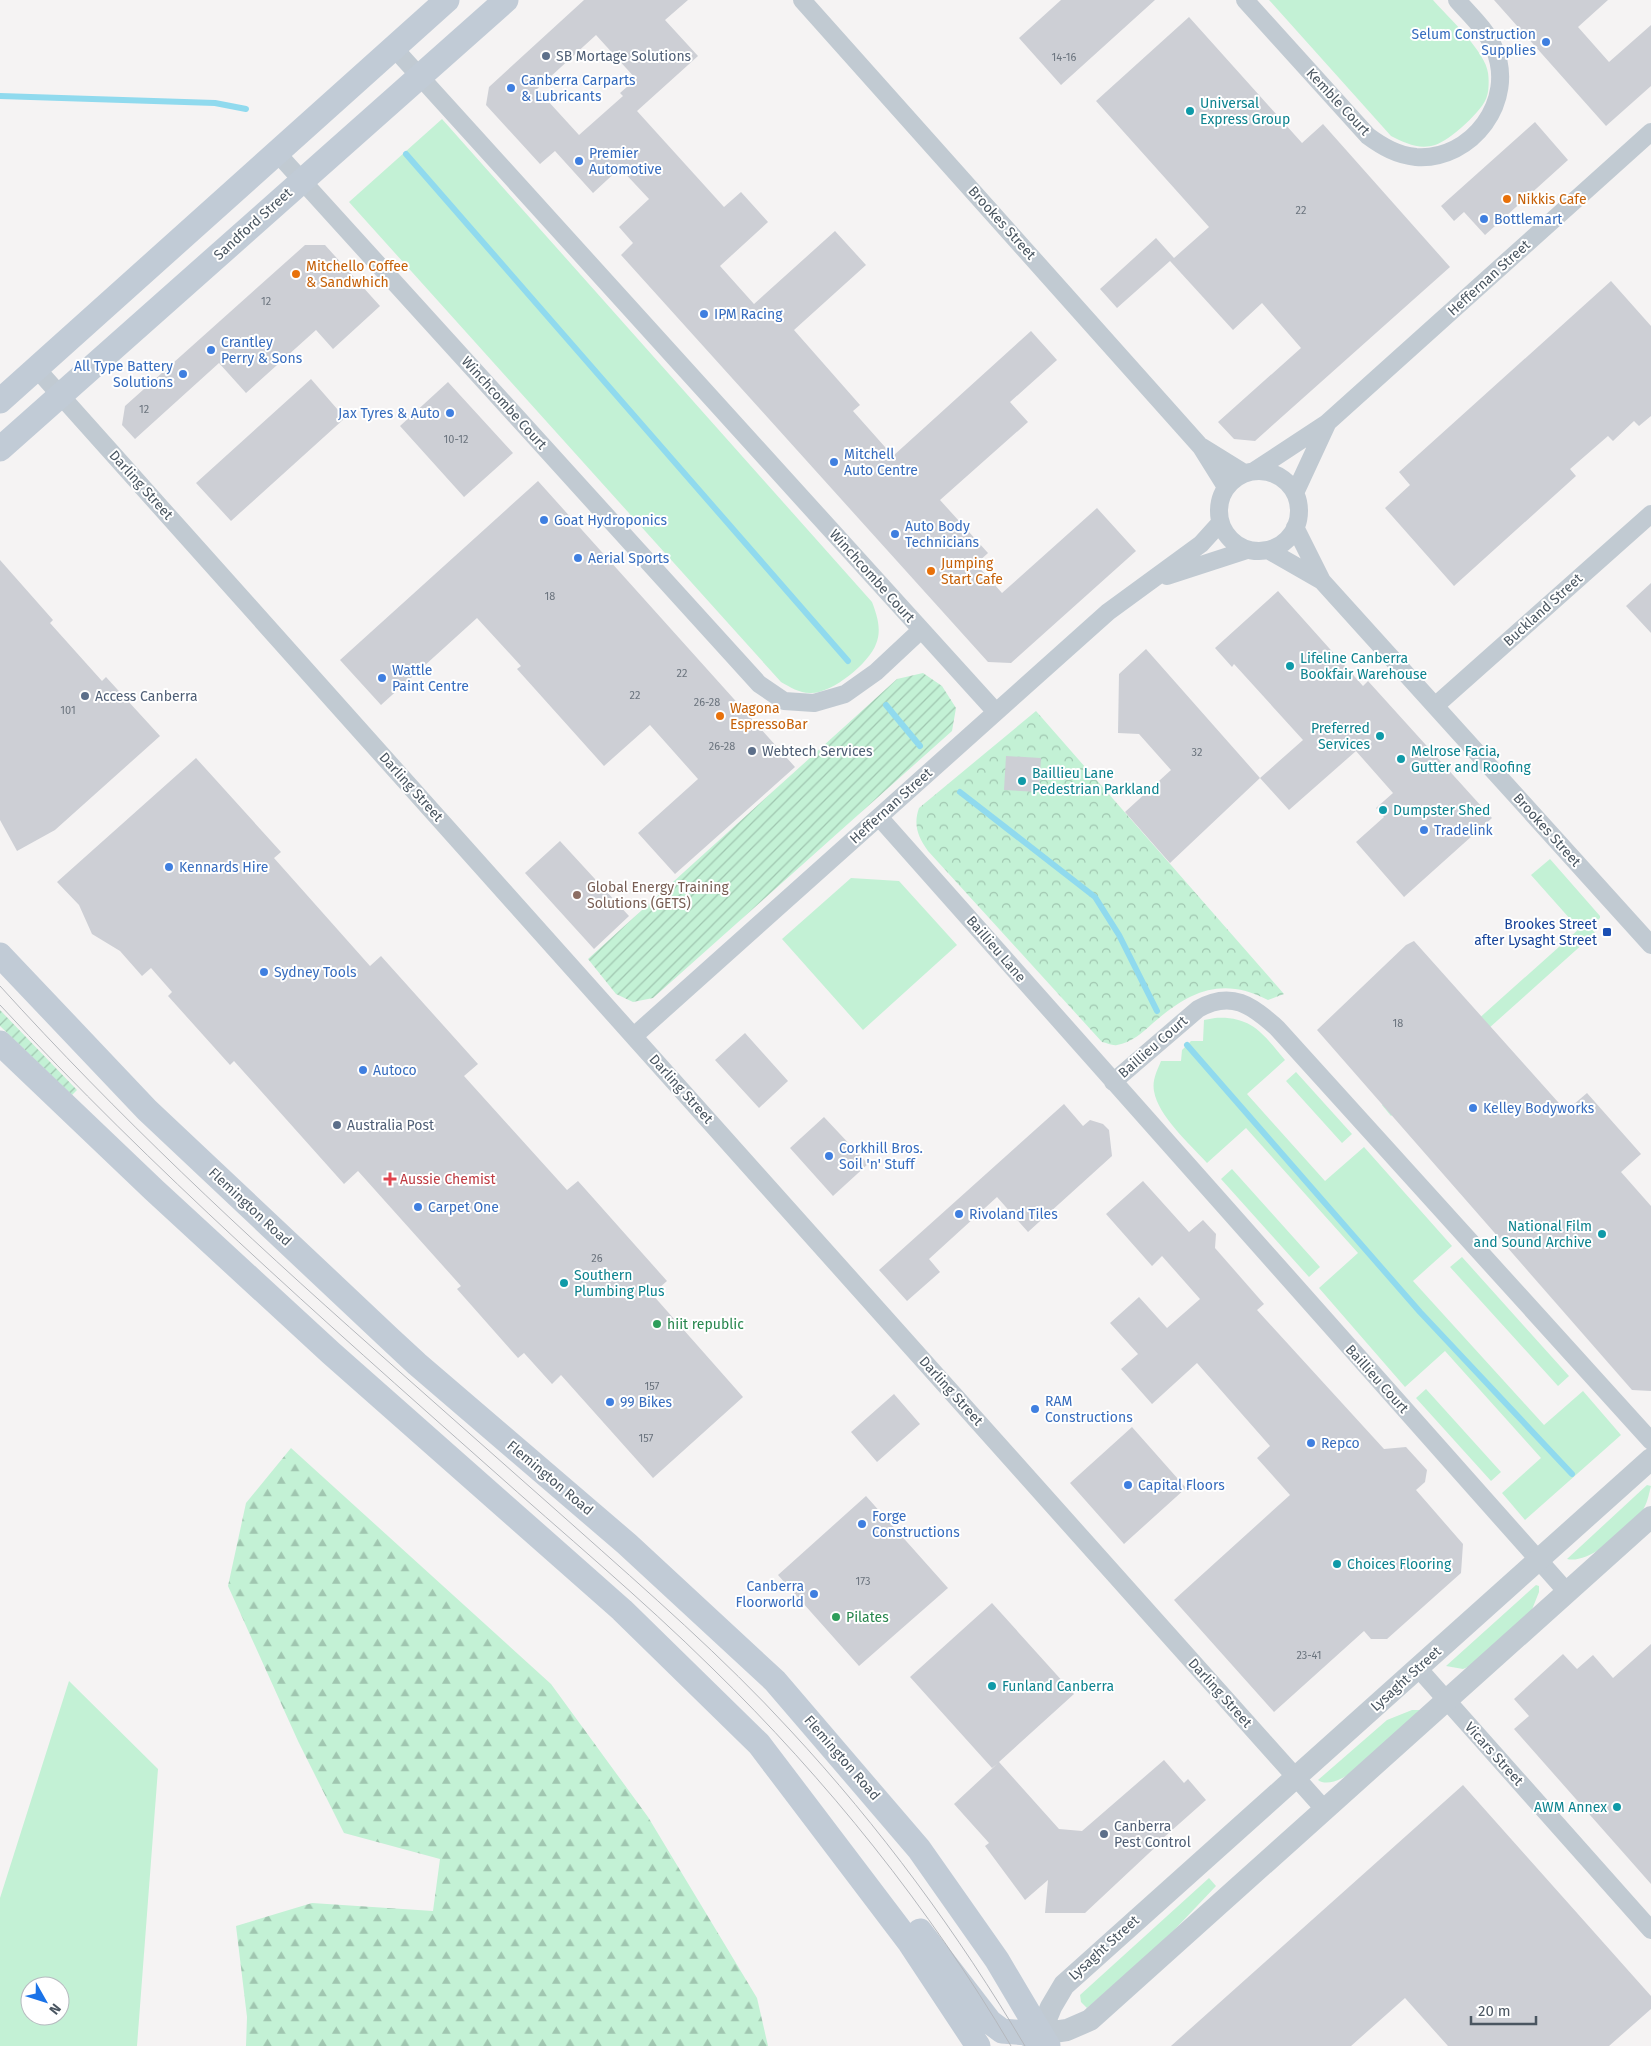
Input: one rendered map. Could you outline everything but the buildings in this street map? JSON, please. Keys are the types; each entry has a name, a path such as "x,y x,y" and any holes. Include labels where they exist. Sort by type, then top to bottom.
{"main road":[{"path":"0,401 448,0"},
{"name":"Sandford Street","path":"0,449 506,0"},
{"name":"Flemington Road","path":"0,955 147,1110 396,1345 628,1544 775,1681 919,1849 997,1960 1041,2042"},
{"path":"0,1043 154,1190 331,1353 622,1610 811,1793 990,2022 1002,2031 1041,2042"},
{"path":"759,1744 910,1943 978,2046"}],"street":[{"name":"Brookes Street","path":"802,0 1201,447 1226,487"},
{"name":"Kemble Court","path":"1245,0 1368,136 1383,147 1399,154 1416,157 1445,153 1462,145 1481,128 1489,117 1497,98 1500,83 1499,66 1494,49 1486,33 1457,0"},
{"name":"Winchcombe Court","path":"277,153 759,684 784,701 814,703 845,694 876,672 922,630 394,48"},
{"name":"Heffernan Street","path":"1249,472 1327,424 1651,132"},
{"name":"Darling Street","path":"36,368 1325,1810"},
{"name":"Heffernan Street","path":"1295,493 1327,424"},
{"name":"Brookes Street","path":"1201,447 1249,472"},
{"path":"1249,472 1266,472 1278,476 1288,483 1295,493 1298,504 1298,516 1289,538 1268,550 1247,550 1235,544 1226,535 1220,523 1218,511 1220,498 1226,487 1234,479 1249,472"},
{"name":"Buckland Street","path":"1435,706 1651,514"},
{"name":"Heffernan Street","path":"634,1036 1108,612 1201,544 1220,523"},
{"name":"Brookes Street","path":"1295,527 1322,581 1651,945"},
{"name":"Heffernan Street","path":"1152,580 1247,550"},
{"name":"Brookes Street","path":"1268,550 1322,581"},
{"path":"922,630 996,712"},
{"name":"Baillieu Lane","path":"879,817 1113,1082"},
{"name":"Baillieu Court","path":"1567,1592 1113,1082 1198,1009 1208,1003 1240,1002 1259,1011 1277,1028 1651,1441"},
{"name":"Lysaght Street","path":"1041,2042 1051,2007 1064,1984 1651,1459"},
{"path":"1041,2042 1090,2020 1651,1518"},
{"name":"Vicars Street","path":"1418,1668 1651,1930"}],"green space":[{"path":"1269,0 1433,0 1481,55 1488,73 1488,94 1473,117 1449,138 1435,145 1423,147 1396,139 1391,136"},
{"path":"442,119 872,602 878,623 878,639 866,660 849,676 829,688 810,693 798,691 781,682 349,202"},
{"path":"923,673 942,686 956,708 952,731 653,998 633,1002 616,994 588,959 897,679"},
{"path":"1036,711 1284,994 1268,1000 1236,989 1221,988 1207,990 1180,1003 1132,1040 1115,1045 1102,1042 928,851 917,831 916,820 919,808"},
{"path":"1550,859 1600,916 1590,927 1595,933 1391,1116 1382,1105 1579,929 1531,875"},
{"path":"851,878 899,881 957,945 863,1030 782,939"},
{"path":"0,1010 77,1090 72,1095 0,1026"},
{"path":"1215,1018 1238,1020 1256,1028 1285,1060 1247,1094 1325,1181 1364,1147 1452,1246 1413,1281 1544,1425 1583,1391 1621,1435 1525,1520 1502,1493 1541,1458 1445,1351 1405,1387 1319,1288 1358,1253 1246,1128 1207,1163 1168,1120 1154,1091 1155,1076 1161,1061 1181,1061 1182,1050 1191,1041 1203,1041 1204,1020"},
{"path":"1296,1072 1352,1134 1342,1143 1286,1081"},
{"path":"1232,1169 1320,1267 1309,1277 1221,1179"},
{"path":"1462,1257 1569,1376 1558,1386 1450,1267"},
{"path":"1426,1389 1501,1472 1491,1481 1416,1398"},
{"path":"291,1448 551,1684 648,1817 757,1998 768,2046 246,2046 247,2017 236,1926 312,1903 433,1911 440,1859 344,1833 298,1741 228,1586 246,1503"},
{"path":"1647,1485 1651,1486 1644,1508 1639,1516 1621,1534 1587,1556 1567,1559"},
{"path":"1536,1585 1539,1586 1539,1592 1531,1612 1473,1665 1463,1669 1446,1666"},
{"path":"69,1681 158,1769 137,2046 0,2046 0,1898"},
{"path":"1412,1710 1420,1710 1387,1744 1356,1770 1328,1783 1318,1780 1387,1720"},
{"path":"1209,1878 1216,1886 1160,1945 1087,2008 1081,2002 1080,1995"}],"waterway":[{"path":"0,96 215,103 246,109"},
{"path":"406,154 848,661"},
{"path":"886,705 920,746"},
{"path":"960,792 1095,897 1119,935 1157,1011"},
{"path":"1187,1045 1420,1312 1572,1474"}],"tram line":[{"path":"0,986 89,1081 229,1217 325,1305 657,1600 765,1703 855,1804 916,1882 973,1963 1025,2046"},
{"path":"0,1005 117,1126 239,1242 363,1355 658,1616 755,1711 836,1800 911,1895 946,1944 1011,2046"}],"place":[{"name":"Selum Construction Supplies","path":"1546,42"},
{"name":"SB Mortage Solutions","path":"546,56"},
{"name":"Canberra Carparts & Lubricants","path":"511,88"},
{"name":"Universal Express Group","path":"1190,111"},
{"name":"Premier Automotive","path":"579,161"},
{"name":"Nikkis Cafe","path":"1507,199"},
{"name":"Bottlemart","path":"1484,219"},
{"name":"Mitchello Coffee & Sandwhich","path":"296,274"},
{"name":"IPM Racing","path":"704,314"},
{"name":"Crantley Perry & Sons","path":"211,350"},
{"name":"All Type Battery Solutions","path":"183,374"},
{"name":"Jax Tyres & Auto","path":"450,413"},
{"name":"Mitchell Auto Centre","path":"834,462"},
{"name":"Goat Hydroponics","path":"544,520"},
{"name":"Auto Body Technicians","path":"895,534"},
{"name":"Aerial Sports","path":"578,558"},
{"name":"Jumping Start Cafe","path":"931,571"},
{"name":"Lifeline Canberra Bookfair Warehouse","path":"1290,666"},
{"name":"Wattle Paint Centre","path":"382,678"},
{"name":"Access Canberra","path":"85,696"},
{"name":"Wagona EspressoBar","path":"720,716"},
{"name":"Preferred Services","path":"1380,736"},
{"name":"Webtech Services","path":"752,751"},
{"name":"Melrose Facia, Gutter and Roofing","path":"1401,759"},
{"name":"Baillieu Lane Pedestrian Parkland","path":"1022,781"},
{"name":"Dumpster Shed","path":"1383,810"},
{"name":"Tradelink","path":"1424,830"},
{"name":"Kennards Hire","path":"169,867"},
{"name":"Global Energy Training Solutions (GETS)","path":"577,895"},
{"name":"Brookes Street after Lysaght Street","path":"1607,932"},
{"name":"Sydney Tools","path":"264,972"},
{"name":"Autoco","path":"363,1070"},
{"name":"Kelley Bodyworks","path":"1473,1108"},
{"name":"Australia Post","path":"337,1125"},
{"name":"Corkhill Bros. Soil 'n' Stuff","path":"829,1156"},
{"name":"Aussie Chemist","path":"390,1179"},
{"name":"Carpet One","path":"418,1207"},
{"name":"Rivoland Tiles","path":"959,1214"},
{"name":"National Film and Sound Archive","path":"1602,1234"},
{"name":"Southern Plumbing Plus","path":"564,1283"},
{"name":"hiit republic","path":"657,1324"},
{"name":"99 Bikes","path":"610,1402"},
{"name":"RAM Constructions","path":"1035,1409"},
{"name":"Repco","path":"1311,1443"},
{"name":"Capital Floors","path":"1128,1485"},
{"name":"Forge Constructions","path":"862,1524"},
{"name":"Choices Flooring","path":"1337,1564"},
{"name":"Canberra Floorworld","path":"814,1594"},
{"name":"Pilates","path":"836,1617"},
{"name":"Funland Canberra","path":"992,1686"},
{"name":"AWM Annex","path":"1617,1807"},
{"name":"Canberra Pest Control","path":"1104,1834"}]}
